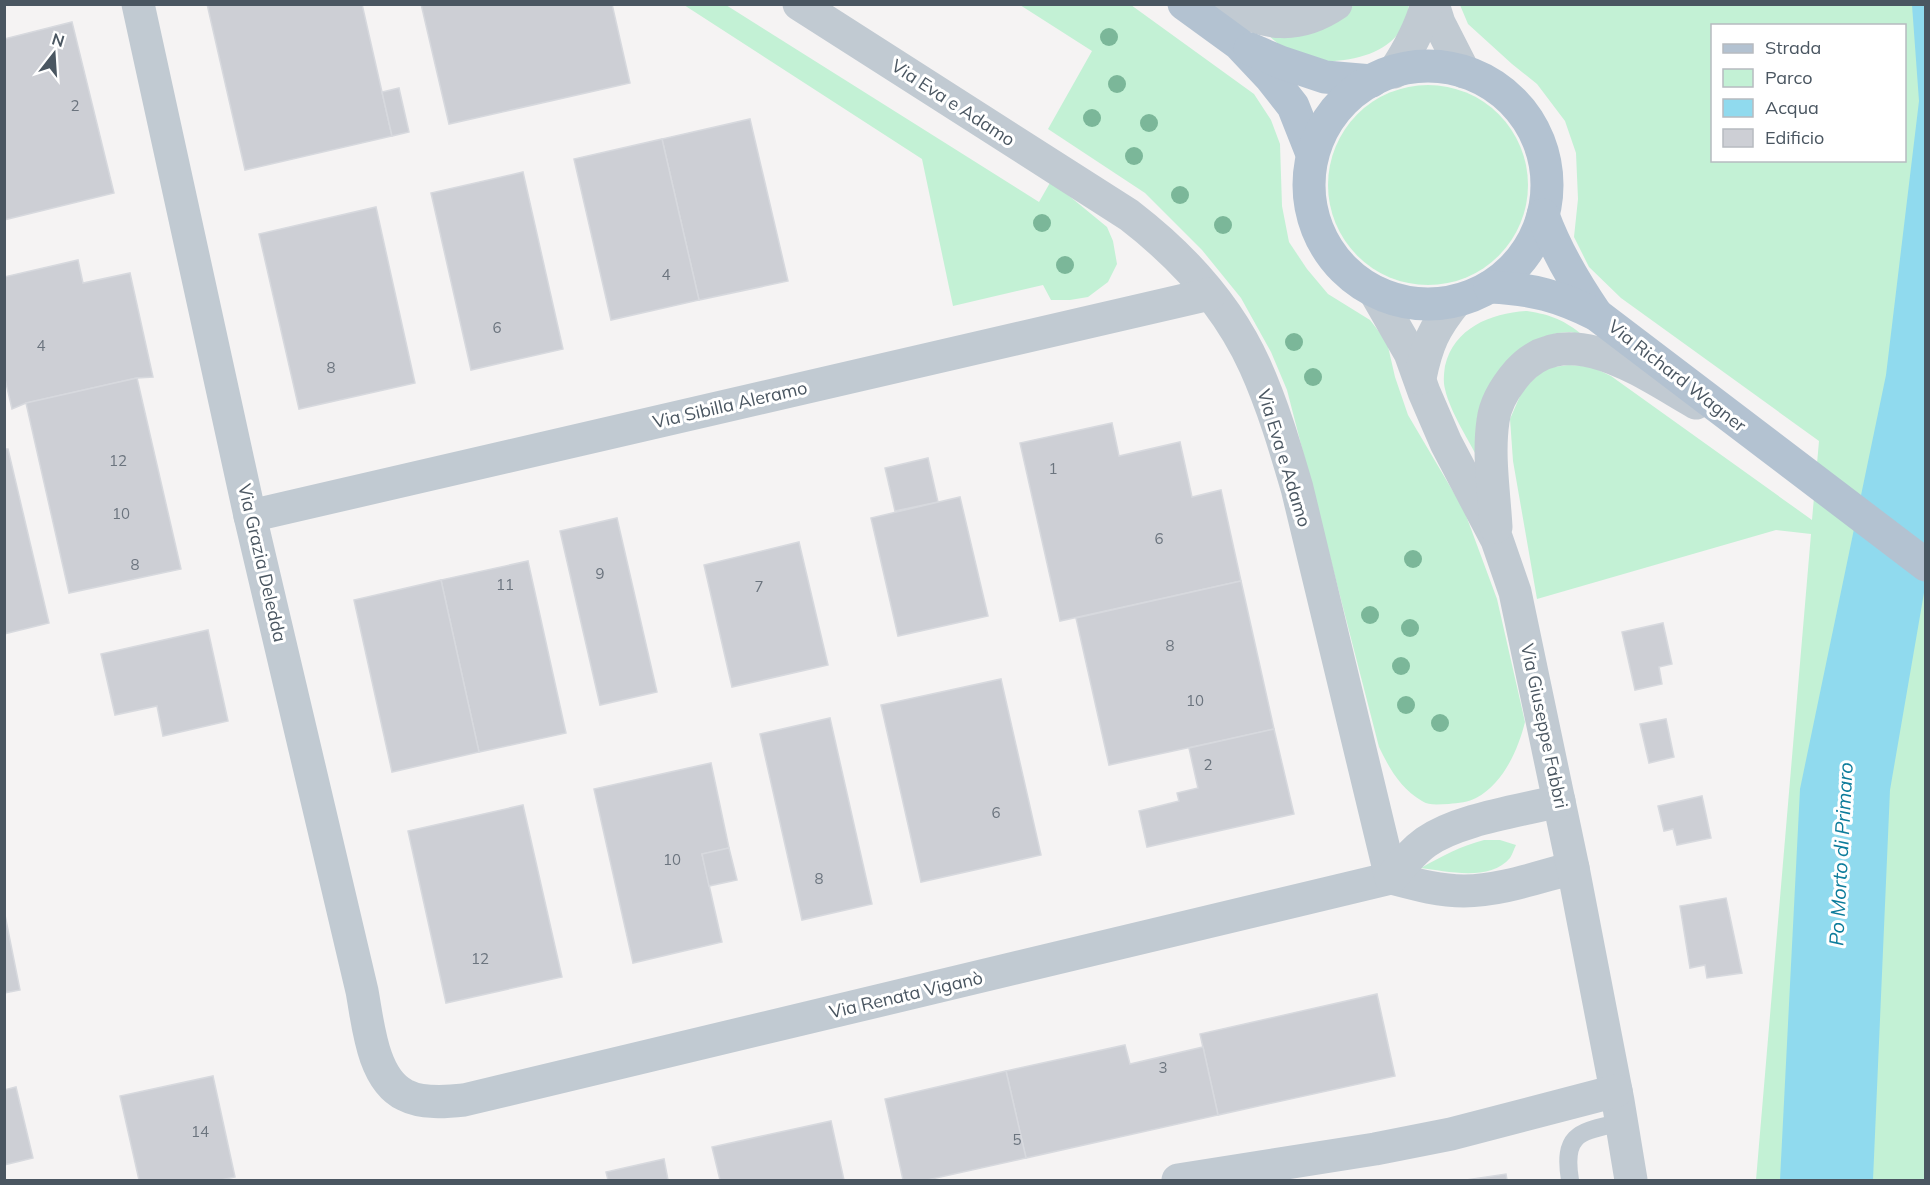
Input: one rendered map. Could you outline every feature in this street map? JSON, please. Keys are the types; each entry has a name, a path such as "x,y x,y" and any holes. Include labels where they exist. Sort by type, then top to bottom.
{"main road":[{"name":"Via Richard Wagner","path":"1184,4 1239,44 1271,78 1293,106 1312,154"},
{"name":"Via Richard Wagner","path":"1239,44 1280,62 1325,77 1383,76"},
{"name":"Via Richard Wagner","path":"1432,66 1464,72 1482,79 1500,91 1516,105 1533,129 1542,152 1547,180 1543,215 1528,250 1518,263 1490,287 1456,301 1439,304 1417,304 1391,298 1357,281 1341,267 1320,236 1310,205 1309,179 1312,154 1329,118 1342,102 1360,87 1408,68 1432,66"},
{"name":"Via Richard Wagner","path":"1543,215 1552,241 1562,260 1598,315"},
{"name":"Via Richard Wagner","path":"1490,287 1521,289 1554,296 1598,315 1926,565"}],"street":[{"name":"Via Grazia Deledda","path":"138,4 250,516 375,1055 378,1066 392,1086 405,1095 421,1099"},
{"name":"Via Eva e Adamo","path":"799,4 1129,215 1172,250 1210,294 1234,329 1254,364 1282,438 1297,488 1390,878"},
{"path":"1225,4 1266,20 1296,22 1310,19 1335,4"},
{"path":"1383,76 1411,44 1426,4"},
{"path":"1433,4 1439,23 1464,72"},
{"name":"Via Giuseppe Fabbri","path":"1375,292 1410,353 1446,443 1497,540 1515,592 1573,868 1631,1180"},
{"name":"Via Sibilla Aleramo","path":"250,516 1210,294"},
{"path":"1420,378 1433,332 1456,301"},
{"name":"Via Richard Wagner","path":"1497,540 1491,450 1493,418 1511,380 1521,368 1547,351 1561,348 1575,349 1606,356 1630,366 1756,437"},
{"path":"1390,878 1410,855 1441,833 1458,826 1559,801"},
{"name":"Via Renata Viganò","path":"421,1099 436,1102 464,1100 1390,878 1426,887 1488,890 1573,868"},
{"path":"1178,1180 1375,1149 1451,1134 1616,1091"}],"lane":[{"path":"1570,1180 1567,1162 1574,1139 1583,1132 1622,1122"}],"green space":[{"path":"684,5 726,5 1039,202 1051,181 1107,227 1113,241 1117,264 1108,282 1088,297 1070,300 1051,300 1043,285 953,306 922,159"},
{"path":"1020,5 1131,5 1254,94 1271,120 1280,144 1282,206 1289,242 1307,269 1328,294 1370,320 1387,342 1395,377 1408,415 1464,510 1497,599 1525,722 1514,755 1502,775 1486,792 1476,798 1449,804 1425,803 1402,784 1387,763 1379,747 1287,390 1271,352 1241,298 1202,250 1145,193 1048,129 1092,51"},
{"path":"1354,5 1409,5 1400,31 1387,45 1369,54 1339,61 1315,59 1290,51 1264,31 1349,9"},
{"path":"1460,5 1925,5 1925,1180 1756,1180 1811,534 1776,530 1537,599 1513,461 1510,419 1523,389 1546,368 1569,365 1592,367 1611,376 1812,520 1819,441 1621,298 1589,267 1574,237 1578,199 1576,153 1565,121 1537,84 1468,24"},
{"path":"1418,85 1438,85 1457,89 1475,97 1499,114 1511,129 1524,156 1528,185 1524,214 1511,241 1499,256 1484,268 1457,281 1438,285 1418,285 1399,281 1381,273 1364,262 1351,249 1332,214 1328,195 1328,175 1332,156 1340,138 1351,121 1364,108 1399,89"},
{"path":"1527,311 1557,319 1584,336 1571,332 1543,337 1515,355 1481,464 1448,398 1444,383 1445,366 1450,353 1465,332 1488,319"},
{"path":"1484,840 1500,840 1516,845 1510,858 1501,865 1480,873 1421,868 1467,845"}],"water":[{"name":"Po Morto di Primaro","path":"1912,5 1925,5 1925,587 1890,790 1873,1180 1780,1180 1800,789 1886,375 1919,101"}],"building":[{"path":"207,4 362,4 392,136 245,170"},
{"path":"421,4 612,4 630,83 449,124"},
{"path":"72,22 114,193 4,220 4,39"},
{"path":"399,88 409,132 392,136 382,92"},
{"path":"750,119 788,281 699,300 662,139"},
{"path":"662,139 699,300 611,320 574,159"},
{"path":"523,172 563,349 471,370 431,193"},
{"path":"376,207 415,383 299,409 259,234"},
{"path":"78,260 83,283 130,273 153,377 137,378 26,403 12,409 4,375 4,277"},
{"path":"137,378 181,569 69,593 26,403"},
{"path":"1112,423 1119,456 1180,442 1192,497 1221,490 1241,581 1060,621 1020,443"},
{"path":"4,449 8,449 49,623 4,634"},
{"path":"928,458 938,502 895,511 885,468"},
{"path":"960,497 988,616 898,636 871,518"},
{"path":"617,518 657,692 600,705 560,531"},
{"path":"799,542 828,665 732,687 704,565"},
{"path":"528,561 566,733 479,752 441,580"},
{"path":"441,580 479,752 392,772 354,600"},
{"path":"1241,581 1274,729 1109,765 1076,618"},
{"path":"1663,623 1672,664 1659,667 1662,684 1635,690 1622,632"},
{"path":"208,630 228,721 163,736 157,706 115,715 101,654"},
{"path":"1001,679 1041,855 921,882 881,705"},
{"path":"830,718 872,904 802,920 760,734"},
{"path":"1666,719 1674,757 1649,763 1640,724"},
{"path":"1274,729 1294,814 1147,847 1139,811 1179,801 1177,793 1198,788 1189,748"},
{"path":"711,763 729,848 702,854 722,942 633,963 594,789"},
{"path":"1702,796 1711,838 1677,845 1673,829 1664,831 1658,806"},
{"path":"523,805 562,977 446,1003 408,831"},
{"path":"729,848 737,880 709,886 702,854"},
{"path":"1726,898 1742,973 1707,978 1705,965 1690,968 1680,906"},
{"path":"4,910 20,990 4,993"},
{"path":"1377,994 1395,1076 1218,1115 1200,1034"},
{"path":"1125,1045 1130,1064 1203,1047 1218,1115 1026,1158 1006,1071"},
{"path":"1006,1071 1026,1158 927,1180 903,1180 885,1099"},
{"path":"213,1076 235,1177 221,1180 139,1180 120,1096"},
{"path":"16,1087 33,1158 4,1165 4,1090"},
{"path":"831,1121 844,1180 720,1180 712,1147"},
{"path":"664,1159 668,1180 608,1180 606,1172"},
{"path":"1506,1174 1507,1180 1466,1180"}]}
